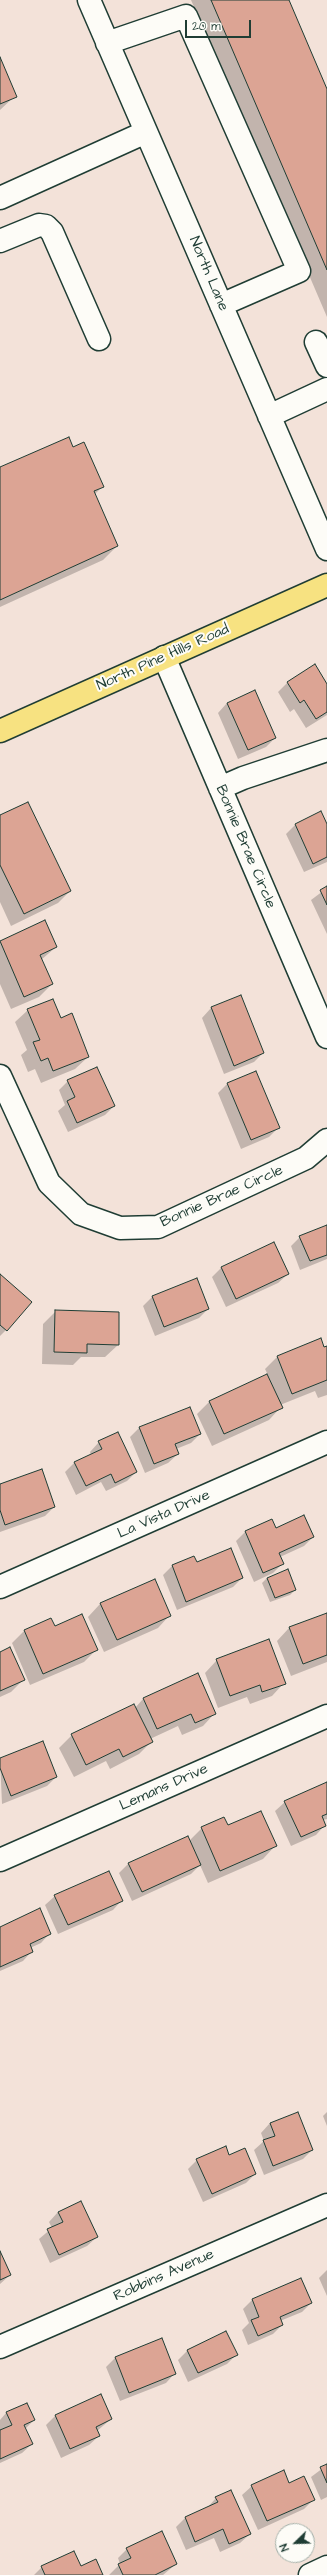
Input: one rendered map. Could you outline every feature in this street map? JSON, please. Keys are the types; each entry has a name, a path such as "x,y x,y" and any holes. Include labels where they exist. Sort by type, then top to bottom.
{"main road":[{"name":"North Pine Hills Road","path":"0,731 327,585"}],"street":[{"name":"North Lane","path":"89,0 327,549"},
{"path":"107,43 186,16 299,271 221,305"},
{"path":"0,198 146,132"},
{"path":"0,241 39,224 46,226 52,232 99,340"},
{"path":"316,342 327,366"},
{"path":"269,416 327,389"},
{"name":"Bonnie Brae Circle","path":"164,657 327,1038"},
{"path":"220,788 244,778 327,750"},
{"name":"Bonnie Brae Circle","path":"0,1076 49,1183 81,1214 120,1228 158,1227 306,1158 327,1140"},
{"name":"La Vista Drive","path":"0,1587 327,1442"},
{"name":"Lemans Drive","path":"0,1860 327,1716"},
{"name":"Robbins Avenue","path":"0,2347 327,2205"},
{"path":"310,2575 327,2567"}],"building":[{"path":"211,0 289,0 327,89 327,270"},
{"path":"0,57 17,97 0,104"},
{"path":"69,437 73,447 84,442 104,487 94,491 118,546 0,600 0,467"},
{"path":"315,664 327,684 327,712 316,719 304,700 300,703 287,682"},
{"path":"255,690 276,738 248,750 227,703"},
{"path":"28,802 71,891 24,914 0,865 0,815"},
{"path":"321,811 327,824 327,857 313,864 295,824"},
{"path":"327,886 327,905 320,890"},
{"path":"45,920 57,947 40,955 53,984 24,997 0,941"},
{"path":"241,995 264,1053 234,1066 211,1007"},
{"path":"53,999 61,1018 72,1013 89,1057 53,1071 48,1058 41,1061 33,1042 40,1040 27,1009"},
{"path":"97,1067 115,1106 77,1123 67,1101 75,1097 67,1080"},
{"path":"256,1071 280,1128 251,1140 227,1083"},
{"path":"327,1225 327,1255 310,1261 299,1236"},
{"path":"274,1242 289,1274 236,1299 221,1267"},
{"path":"0,1274 32,1302 7,1331 0,1325"},
{"path":"197,1278 209,1309 164,1327 152,1296"},
{"path":"55,1310 119,1312 119,1345 87,1344 87,1353 54,1352"},
{"path":"321,1338 324,1347 327,1346 327,1380 292,1394 277,1356"},
{"path":"267,1374 283,1408 224,1434 209,1401"},
{"path":"190,1407 201,1434 175,1444 179,1454 154,1464 139,1427"},
{"path":"118,1432 137,1472 115,1483 111,1474 86,1486 74,1462 102,1449 98,1441"},
{"path":"42,1469 55,1507 5,1525 0,1510 0,1484"},
{"path":"304,1515 314,1537 279,1553 284,1564 263,1573 245,1531 272,1519 276,1528"},
{"path":"231,1548 243,1578 186,1602 172,1565 194,1556 197,1562"},
{"path":"288,1569 296,1590 275,1598 267,1578"},
{"path":"155,1579 171,1616 117,1640 100,1603"},
{"path":"327,1613 327,1655 303,1664 289,1627"},
{"path":"82,1614 98,1650 43,1674 24,1630 51,1618 55,1626"},
{"path":"269,1639 286,1684 262,1692 260,1685 230,1696 216,1659"},
{"path":"10,1647 25,1680 0,1691 0,1652"},
{"path":"198,1673 216,1714 195,1723 191,1714 157,1729 143,1698"},
{"path":"134,1704 153,1742 123,1757 119,1749 86,1765 71,1734"},
{"path":"43,1741 57,1777 11,1796 0,1768 0,1758"},
{"path":"327,1782 327,1814 322,1816 326,1826 301,1837 284,1801"},
{"path":"261,1811 277,1846 220,1871 201,1827 224,1817 228,1825"},
{"path":"188,1836 201,1865 142,1892 128,1863"},
{"path":"109,1871 123,1901 68,1925 54,1895"},
{"path":"40,1908 51,1934 30,1944 33,1952 0,1967 0,1927"},
{"path":"298,2112 313,2150 273,2166 263,2140 275,2136 270,2123"},
{"path":"226,2146 229,2155 245,2148 256,2174 212,2194 196,2159"},
{"path":"81,2201 98,2237 59,2255 47,2229 63,2222 58,2212"},
{"path":"0,2251 11,2275 0,2280"},
{"path":"301,2278 312,2303 280,2317 283,2325 258,2336 251,2320 259,2317 252,2299"},
{"path":"226,2331 238,2355 198,2373 187,2350"},
{"path":"162,2338 176,2374 129,2393 115,2357"},
{"path":"101,2394 112,2419 96,2427 100,2436 70,2449 55,2415"},
{"path":"27,2403 35,2420 24,2425 33,2444 0,2459 0,2430 12,2425 6,2412"},
{"path":"327,2464 327,2483 320,2467"},
{"path":"284,2470 289,2483 304,2476 315,2500 267,2521 251,2485"},
{"path":"231,2490 251,2534 229,2544 223,2529 195,2542 185,2517 218,2502 215,2497"},
{"path":"162,2531 177,2564 155,2575 123,2575 118,2564 131,2558 126,2548"},
{"path":"74,2551 81,2566 96,2559 103,2575 45,2575 41,2566"}]}
